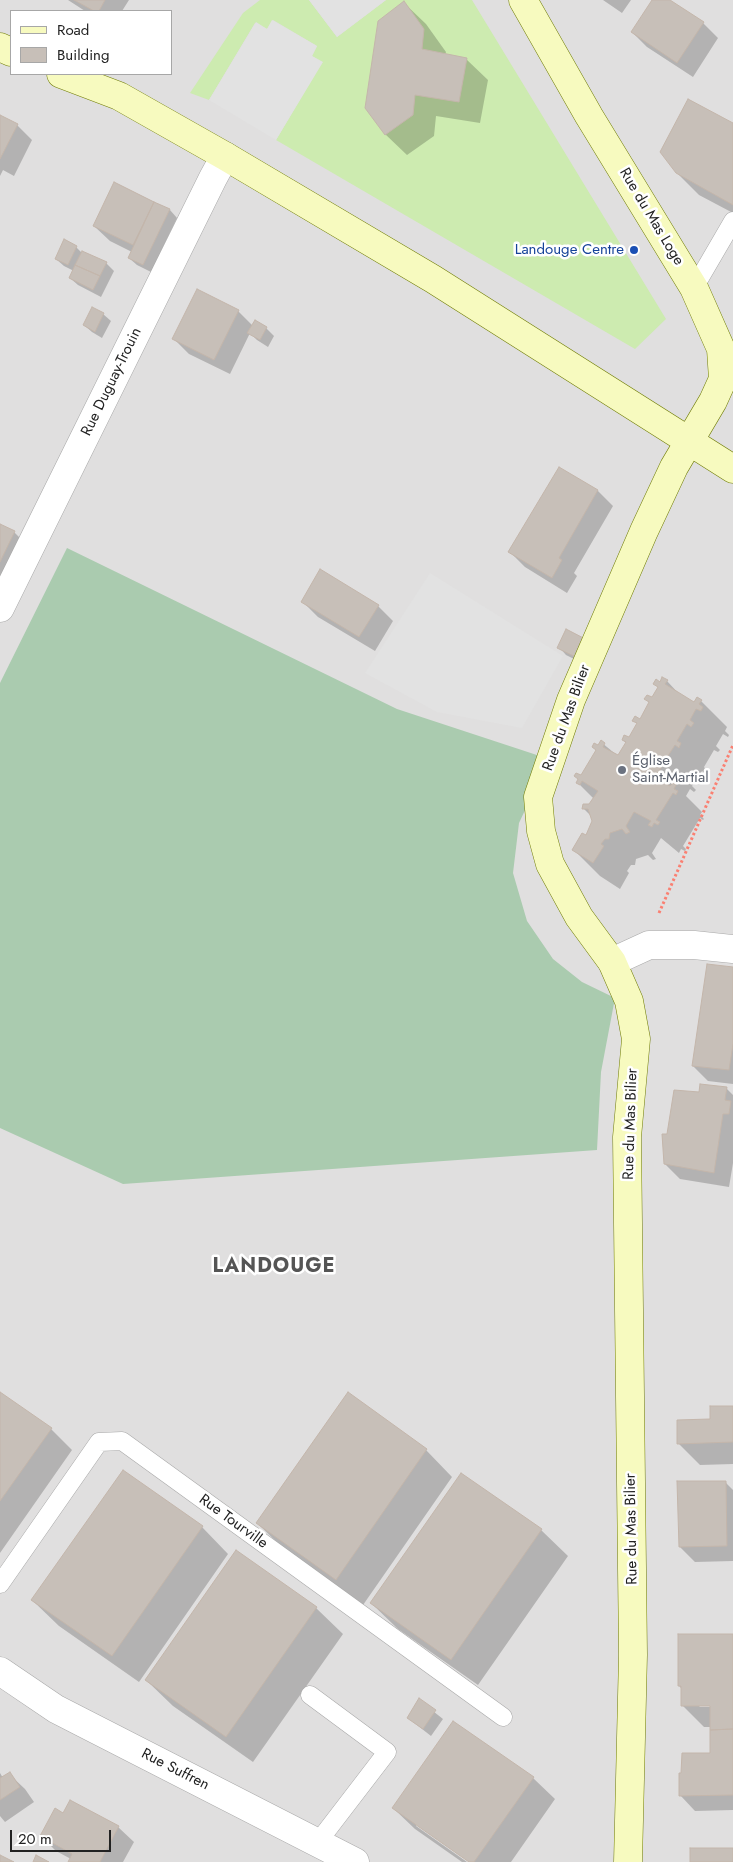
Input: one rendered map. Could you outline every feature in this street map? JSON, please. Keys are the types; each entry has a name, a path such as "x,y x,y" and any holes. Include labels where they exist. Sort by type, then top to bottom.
{"street":[{"name":"Rue du Mas Loge","path":"523,0 589,116 694,288 721,349 723,379 713,401 688,441"},
{"path":"64,75 118,96 225,156 434,279 733,469"},
{"name":"Rue Duguay-Trouin","path":"0,608 225,156"},
{"name":"Rue du Mas Bilier","path":"628,1862 633,1655 627,1137 636,1039 629,1001 612,962 579,916 550,864 541,832 538,797 571,700 644,531 688,441"},
{"path":"612,962 650,945 694,945 733,949"},
{"name":"Rue Suffren","path":"0,1671 56,1709 355,1862"}],"lane":[{"path":"694,288 733,221"},
{"name":"Rue Tourville","path":"0,1584 99,1442 122,1441 503,1717"},
{"path":"310,1695 387,1752 318,1842"}],"path":[{"path":"650,945 655,923 733,745"}],"shaded area":[{"path":"0,0 733,0 733,1862 0,1862"},
{"path":"309,0 386,0 337,37"},
{"path":"272,20 317,46 312,56 323,62 276,140 209,100 256,22 267,29"},
{"path":"430,573 563,656 522,728 437,712 365,673"}],"green space":[{"path":"260,0 309,0 337,37 386,0 472,0 666,319 635,349 276,140 322,62 312,56 317,46 273,20 267,29 255,23 209,100 190,93 243,13"},
{"path":"67,548 397,709 549,759 519,823 513,873 527,921 553,959 582,982 615,998 601,1072 597,1150 123,1184 0,1128 0,683"}],"building":[{"path":"74,0 105,0 100,10 92,10"},
{"path":"652,0 670,0 704,22 677,63 631,32"},
{"path":"404,1 424,29 422,49 467,58 459,102 415,95 413,115 385,135 365,108 378,21"},
{"path":"688,99 733,123 733,205 676,173 660,152"},
{"path":"0,115 18,124 0,159"},
{"path":"114,182 154,202 133,245 93,226"},
{"path":"154,202 170,209 143,265 128,258"},
{"path":"64,239 77,246 68,265 55,259"},
{"path":"82,251 107,262 100,276 75,265"},
{"path":"75,265 100,276 93,290 69,278"},
{"path":"197,289 239,310 214,360 172,339"},
{"path":"92,307 104,313 95,332 83,325"},
{"path":"255,320 267,327 260,340 247,333"},
{"path":"559,467 598,490 559,558 562,560 552,578 508,552"},
{"path":"0,524 15,531 0,562"},
{"path":"320,569 379,605 359,637 301,602"},
{"path":"566,629 593,643 584,661 557,648"},
{"name":"Église Saint-Martial","path":"662,677 668,680 665,684 694,702 697,697 702,700 699,704 703,707 701,711 696,709 690,720 694,723 691,727 687,724 677,741 681,743 679,748 675,745 666,759 670,762 667,767 663,764 655,778 670,786 673,783 676,785 674,789 678,791 676,795 673,793 656,820 660,822 658,825 654,823 652,827 648,825 651,821 634,812 626,826 630,832 626,834 622,829 610,833 609,839 605,839 601,844 604,846 593,863 572,850 582,833 586,835 592,821 588,809 582,809 583,804 589,804 598,791 582,781 580,785 576,783 578,779 574,776 576,773 581,775 596,750 592,747 594,743 598,745 601,740 605,743 603,747 618,755 626,742 622,740 624,735 629,737 637,723 632,721 635,716 640,719 649,702 644,699 647,695 652,697 658,687 653,684 656,679 660,682"},
{"path":"707,964 733,967 733,1044 729,1070 692,1066"},
{"path":"700,1084 727,1087 725,1100 731,1101 729,1114 723,1114 714,1173 664,1164 662,1134 667,1134 674,1090 699,1092"},
{"path":"0,1392 52,1428 0,1501"},
{"path":"348,1392 427,1449 336,1580 256,1523"},
{"path":"710,1406 733,1406 733,1442 677,1444 677,1420 710,1419"},
{"path":"123,1470 203,1526 112,1656 31,1600"},
{"path":"461,1473 542,1529 451,1660 370,1603"},
{"path":"677,1481 726,1481 727,1546 679,1547"},
{"path":"236,1550 317,1607 226,1737 145,1680"},
{"path":"678,1634 733,1634 733,1729 710,1730 710,1706 681,1706 681,1686 678,1686"},
{"path":"419,1698 436,1710 423,1729 407,1718"},
{"path":"453,1721 534,1777 474,1862 469,1862 392,1808"},
{"path":"733,1729 733,1795 679,1796 679,1773 681,1773 682,1753 710,1753 710,1730"},
{"path":"10,1772 20,1787 0,1800 0,1778"},
{"path":"70,1800 119,1826 100,1862 68,1862 72,1854 40,1836 55,1808 63,1813"},
{"path":"690,1848 733,1848 733,1862 690,1862"},
{"path":"0,1855 14,1862 0,1862"},
{"path":"36,1855 49,1862 33,1862"}],"place":[{"name":"Landouge Centre","path":"634,250"},
{"name":"Église Saint-Martial","path":"622,770"}],"district":[{"name":"LANDOUGE","path":"274,1267"}]}
